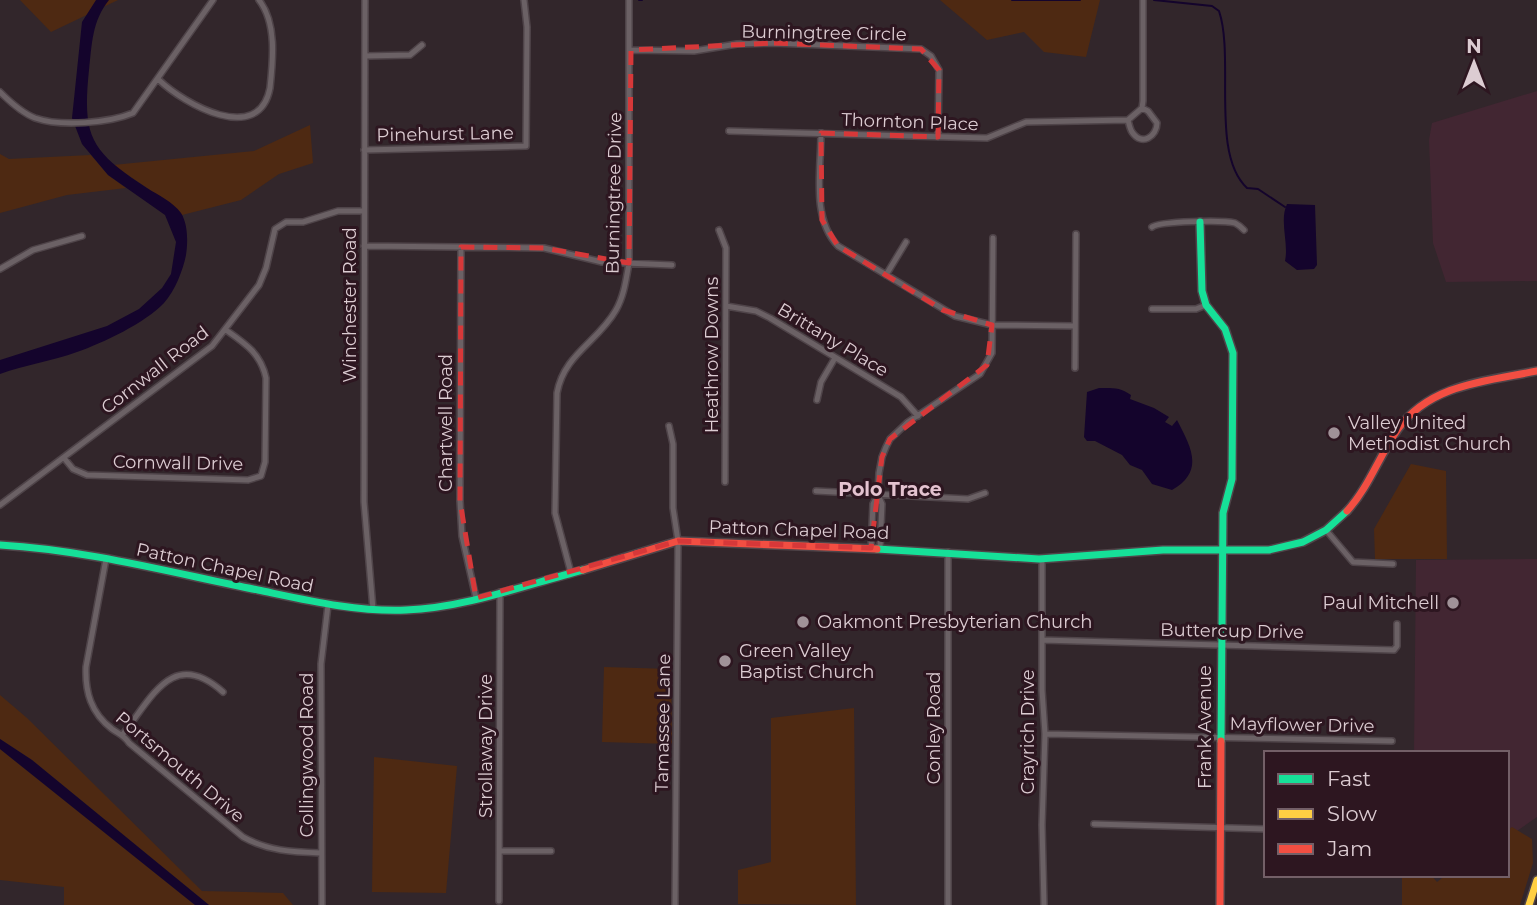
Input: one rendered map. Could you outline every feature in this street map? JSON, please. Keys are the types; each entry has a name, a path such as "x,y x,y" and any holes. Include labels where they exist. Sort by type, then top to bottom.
{"main road":[{"path":"1200,222 1202,290 1206,305"},
{"name":"Frank Avenue","path":"1206,305 1225,329 1233,354 1232,480 1223,513 1222,550 1220,905"},
{"name":"Patton Chapel Road","path":"0,545 32,547 106,559 328,606 373,610 405,610 453,604 678,541 880,548 1042,559 1163,550 1281,549 1303,542 1326,530 1359,498 1398,429 1422,404 1460,386 1537,371"},
{"path":"1529,905 1537,880"}],"street":[{"path":"0,92 19,110 36,119 97,122 117,120 134,113 213,0"},
{"path":"159,80 189,102 209,112 245,116 261,109 268,98 270,88 271,26 259,0"},
{"name":"Winchester Road","path":"365,0 364,502 373,610"},
{"name":"Pinehurst Lane","path":"364,150 526,146 527,27 524,0"},
{"name":"Burningtree Drive","path":"571,573 555,513 557,393 559,381 572,357 600,331 615,311 626,286 631,50 629,0"},
{"path":"1142,108 1148,111 1157,123 1156,133 1147,139 1132,132 1128,120 1142,108 1143,101 1143,0"},
{"name":"Burningtree Circle","path":"631,50 694,51 737,44 774,43 921,49 931,55 939,70 939,137"},
{"path":"365,55 410,55 422,45"},
{"name":"Thornton Place","path":"729,131 987,138 1026,122 1128,120"},
{"path":"821,134 822,220 829,237 838,246 955,316 992,325 1075,326"},
{"name":"Cornwall Road","path":"0,505 205,352 226,330 259,285 275,229 286,222 303,222 338,211 364,211"},
{"path":"1152,227 1158,223 1236,223 1244,230"},
{"name":"Heathrow Downs","path":"719,230 726,248 725,482"},
{"path":"1075,368 1076,233"},
{"path":"0,269 33,250 82,236"},
{"path":"871,548 873,504 878,495 881,457 890,439 918,416 980,374 992,353 993,238"},
{"path":"886,275 906,242"},
{"path":"364,246 544,248 602,262 672,265"},
{"name":"Chartwell Road","path":"461,247 460,501 462,536 476,598"},
{"path":"1152,309 1196,309 1206,305"},
{"name":"Brittany Place","path":"726,306 756,311 901,397 918,416"},
{"name":"Cornwall Drive","path":"64,458 73,469 87,475 247,480 261,476 265,462 264,366 254,351 226,330"},
{"path":"817,400 821,382 835,358"},
{"name":"Tamassee Lane","path":"669,426 673,444 673,508 678,541 675,905"},
{"path":"817,491 968,499 985,493"},
{"path":"878,495 882,504 880,548"},
{"path":"1326,530 1353,562 1393,564"},
{"name":"Conley Road","path":"948,552 948,905"},
{"name":"Portsmouth Drive","path":"106,559 85,685 90,702 99,717 123,734 129,743 243,837 277,851 321,853"},
{"name":"Crayrich Drive","path":"1042,559 1044,905"},
{"name":"Strollaway Drive","path":"499,901 500,592"},
{"name":"Collingwood Road","path":"322,905 321,664 328,606"},
{"name":"Buttercup Drive","path":"1042,640 1394,650 1397,646 1397,624"},
{"path":"123,734 170,678 182,673 193,673 208,679 223,692"},
{"name":"Mayflower Drive","path":"1045,734 1392,741"},
{"path":"1094,824 1264,829"},
{"path":"501,851 551,851"}],"highlighted area":[{"path":"774,43 921,49 939,70 938,137 821,133 822,220 838,246 943,310 992,325 987,365 890,439 882,457 871,548 678,541 476,598 460,501 461,247 544,248 629,263 631,50"}],"shaded area":[{"path":"20,0 118,0 51,32"},
{"path":"96,0 109,0 99,16 92,42 87,112 94,141 113,164 178,209 187,233 185,261 168,298 135,325 77,352 0,374 0,360 107,326 139,309 162,288 171,274 176,242 165,215 108,175 82,144 72,118 82,22"},
{"path":"940,0 1100,0 1086,57 1044,52 1024,32 987,40"},
{"path":"1537,91 1537,281 1446,282 1433,243 1429,140 1432,123"},
{"path":"310,125 313,163 279,174 241,200 182,215 172,205 113,165 254,151"},
{"path":"0,154 9,159 91,155 108,175 126,188 67,195 0,213"},
{"path":"1287,204 1315,205 1317,265 1314,269 1297,270 1285,261 1284,218"},
{"path":"1099,388 1116,388 1127,392 1131,395 1130,399 1169,417 1165,422 1172,426 1177,420 1192,458 1189,475 1182,483 1172,490 1152,484 1142,470 1130,465 1122,455 1095,441 1087,441 1084,437 1087,392"},
{"path":"1411,464 1446,471 1447,559 1375,559 1374,529"},
{"path":"1537,559 1537,817 1509,837 1509,751 1414,751 1416,560"},
{"path":"604,667 671,669 672,744 602,742"},
{"path":"0,695 27,718 202,891 283,893 293,905 209,905 32,760 0,739"},
{"path":"854,708 856,905 738,904 738,870 771,862 771,718"},
{"path":"0,739 32,760 209,905 195,905 0,749"},
{"path":"0,749 195,905 64,905 64,887 0,880"},
{"path":"374,757 457,766 446,893 372,892"},
{"path":"1512,827 1532,839 1533,863 1520,905 1402,905 1402,877 1433,877 1437,882 1443,877 1509,877 1509,829"}],"waterway":[{"path":"1012,0 1080,0"},
{"path":"1154,0 1212,6 1219,11 1225,54 1229,153 1236,173 1247,188 1258,189 1285,207"}],"traffic: fast":[{"path":"1200,222 1202,291 1206,305 1225,329 1233,353 1232,479 1223,513 1221,741"},
{"path":"877,549 1039,559 1163,550 1269,550 1303,542 1326,530 1347,511"},
{"path":"0,545 97,557 313,601 387,610 450,605 583,570"}],"traffic: slow":[{"path":"1529,905 1537,880"}],"traffic: jam":[{"path":"1347,511 1362,492 1398,429 1426,402 1461,387 1537,371"},
{"path":"583,570 678,541 877,549"},
{"path":"1220,905 1221,741"}],"place":[{"name":"Valley United Methodist Church","path":"1334,433"},
{"name":"Paul Mitchell","path":"1453,603"},
{"name":"Oakmont Presbyterian Church","path":"803,622"},
{"name":"Green Valley Baptist Church","path":"725,661"}],"district":[{"name":"Polo Trace","path":"890,489"}]}
